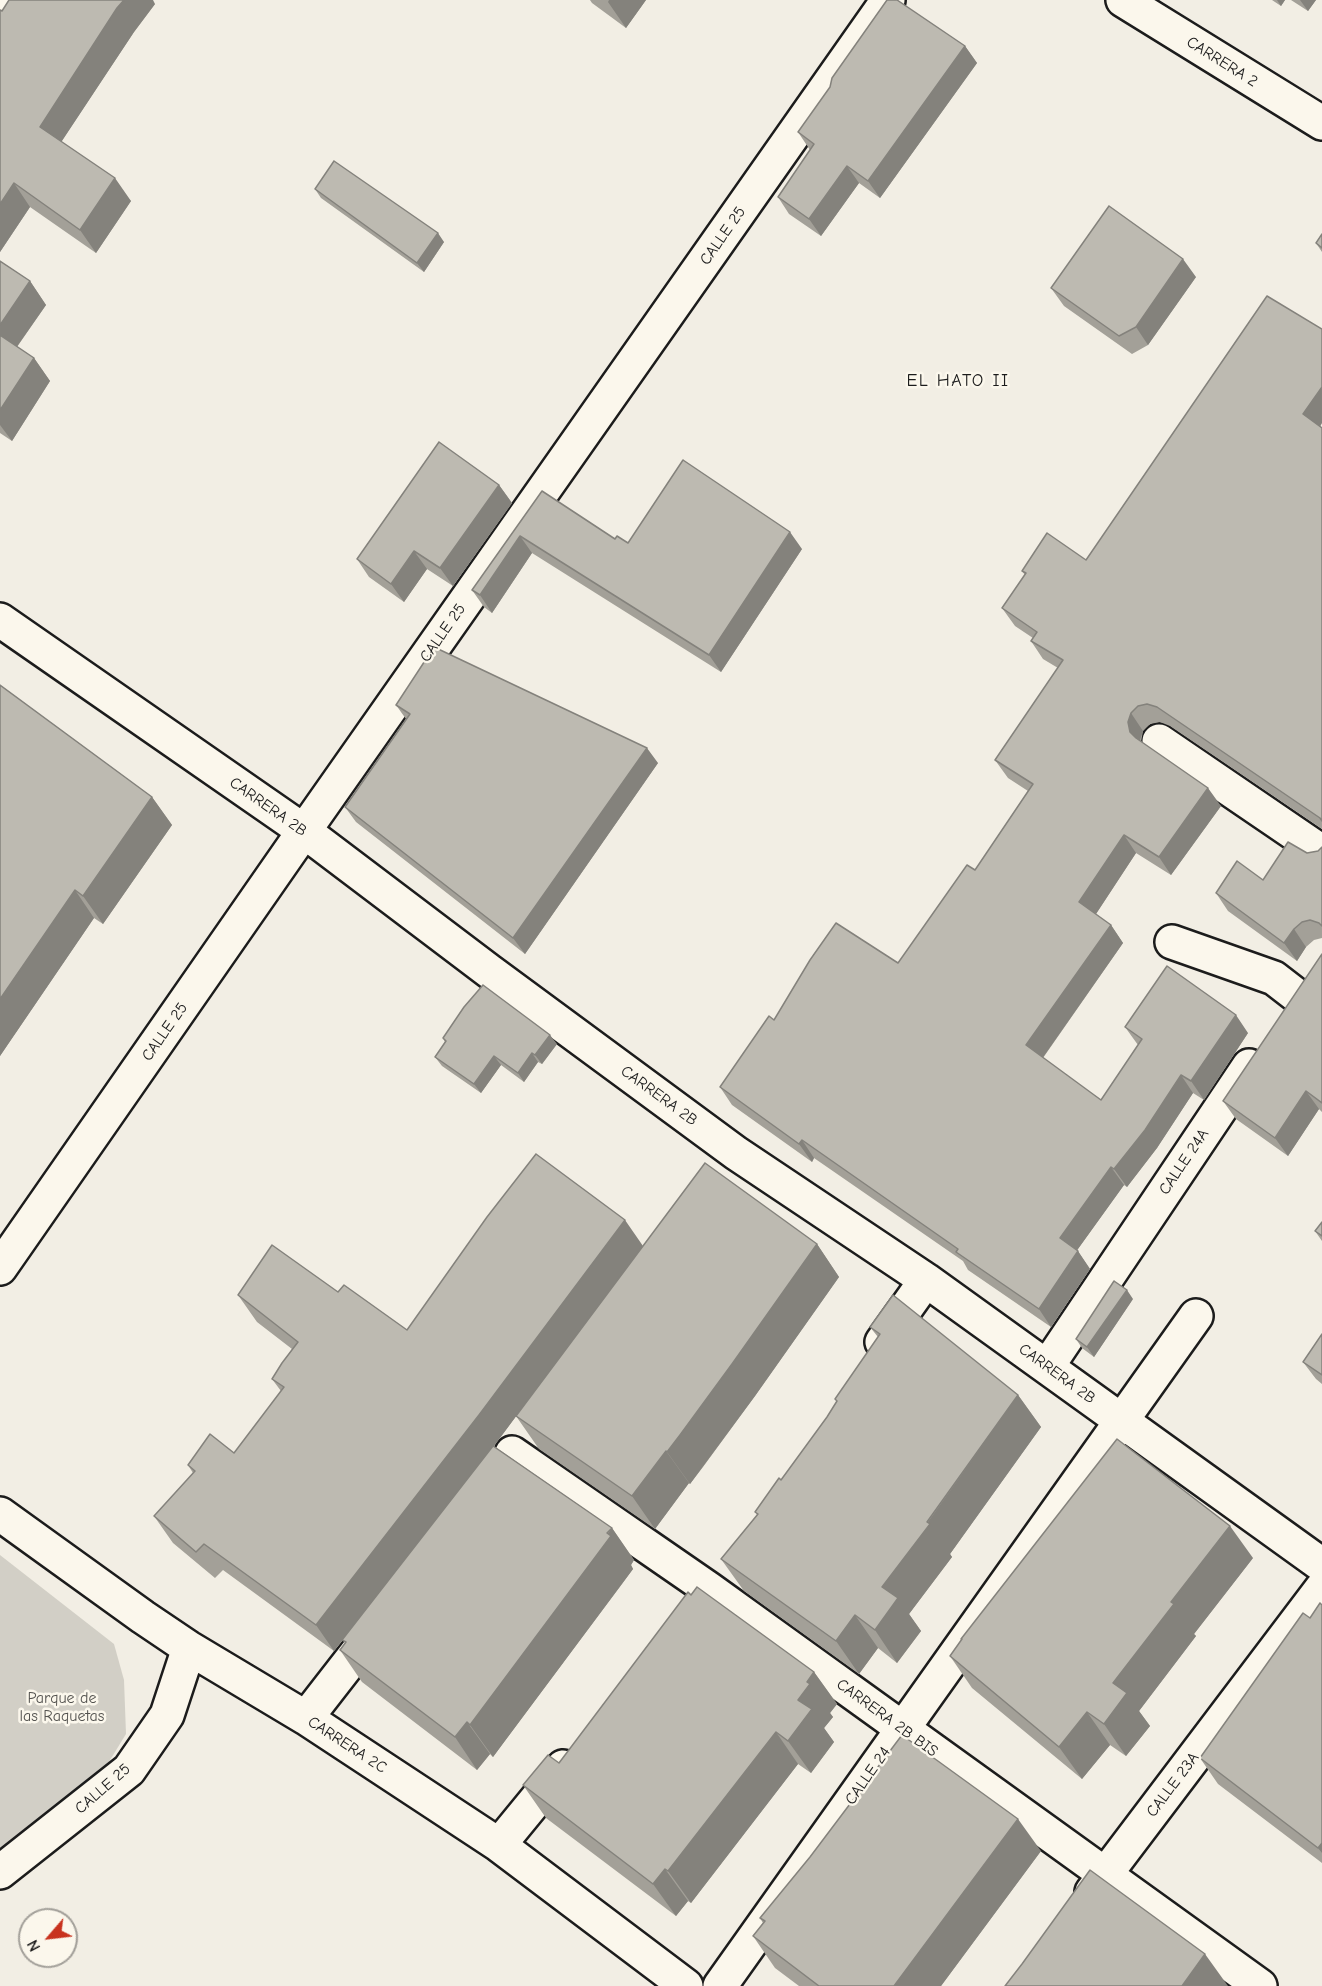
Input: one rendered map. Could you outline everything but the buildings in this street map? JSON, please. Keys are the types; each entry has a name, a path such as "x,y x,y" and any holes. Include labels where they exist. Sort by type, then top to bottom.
{"street":[{"path":"0,6 4,0"},
{"name":"CALLE 25","path":"0,1268 888,0"},
{"name":"CARRERA 2","path":"1123,0 1322,123"},
{"name":"CARRERA 2B","path":"0,621 304,831 479,964 729,1163 926,1280 1322,1565"},
{"path":"1159,741 1322,852"},
{"path":"1172,942 1274,978 1289,1005 1316,967"},
{"name":"CALLE 24A","path":"1047,1367 1263,1044"},
{"path":"865,1367 926,1280"},
{"name":"CALLE 24","path":"720,1986 1196,1316"},
{"name":"CARRERA 2B BIS","path":"533,1425 505,1463 701,1599 902,1728 1260,1986"},
{"name":"CARRERA 2C","path":"0,1514 189,1648 306,1718 499,1845 686,1986"},
{"path":"701,1599 729,1560"},
{"name":"CALLE 23A","path":"1073,1921 1105,1875 1322,1588"},
{"path":"306,1718 394,1604"},
{"name":"CALLE 25","path":"0,1872 129,1770 167,1715 189,1648"},
{"path":"499,1845 581,1745"}],"green space":[{"name":"Parque de las Raquetas","path":"0,1555 114,1644 124,1680 126,1734 104,1770 0,1851"}],"district":[{"name":"EL HATO II","path":"958,381"}]}
